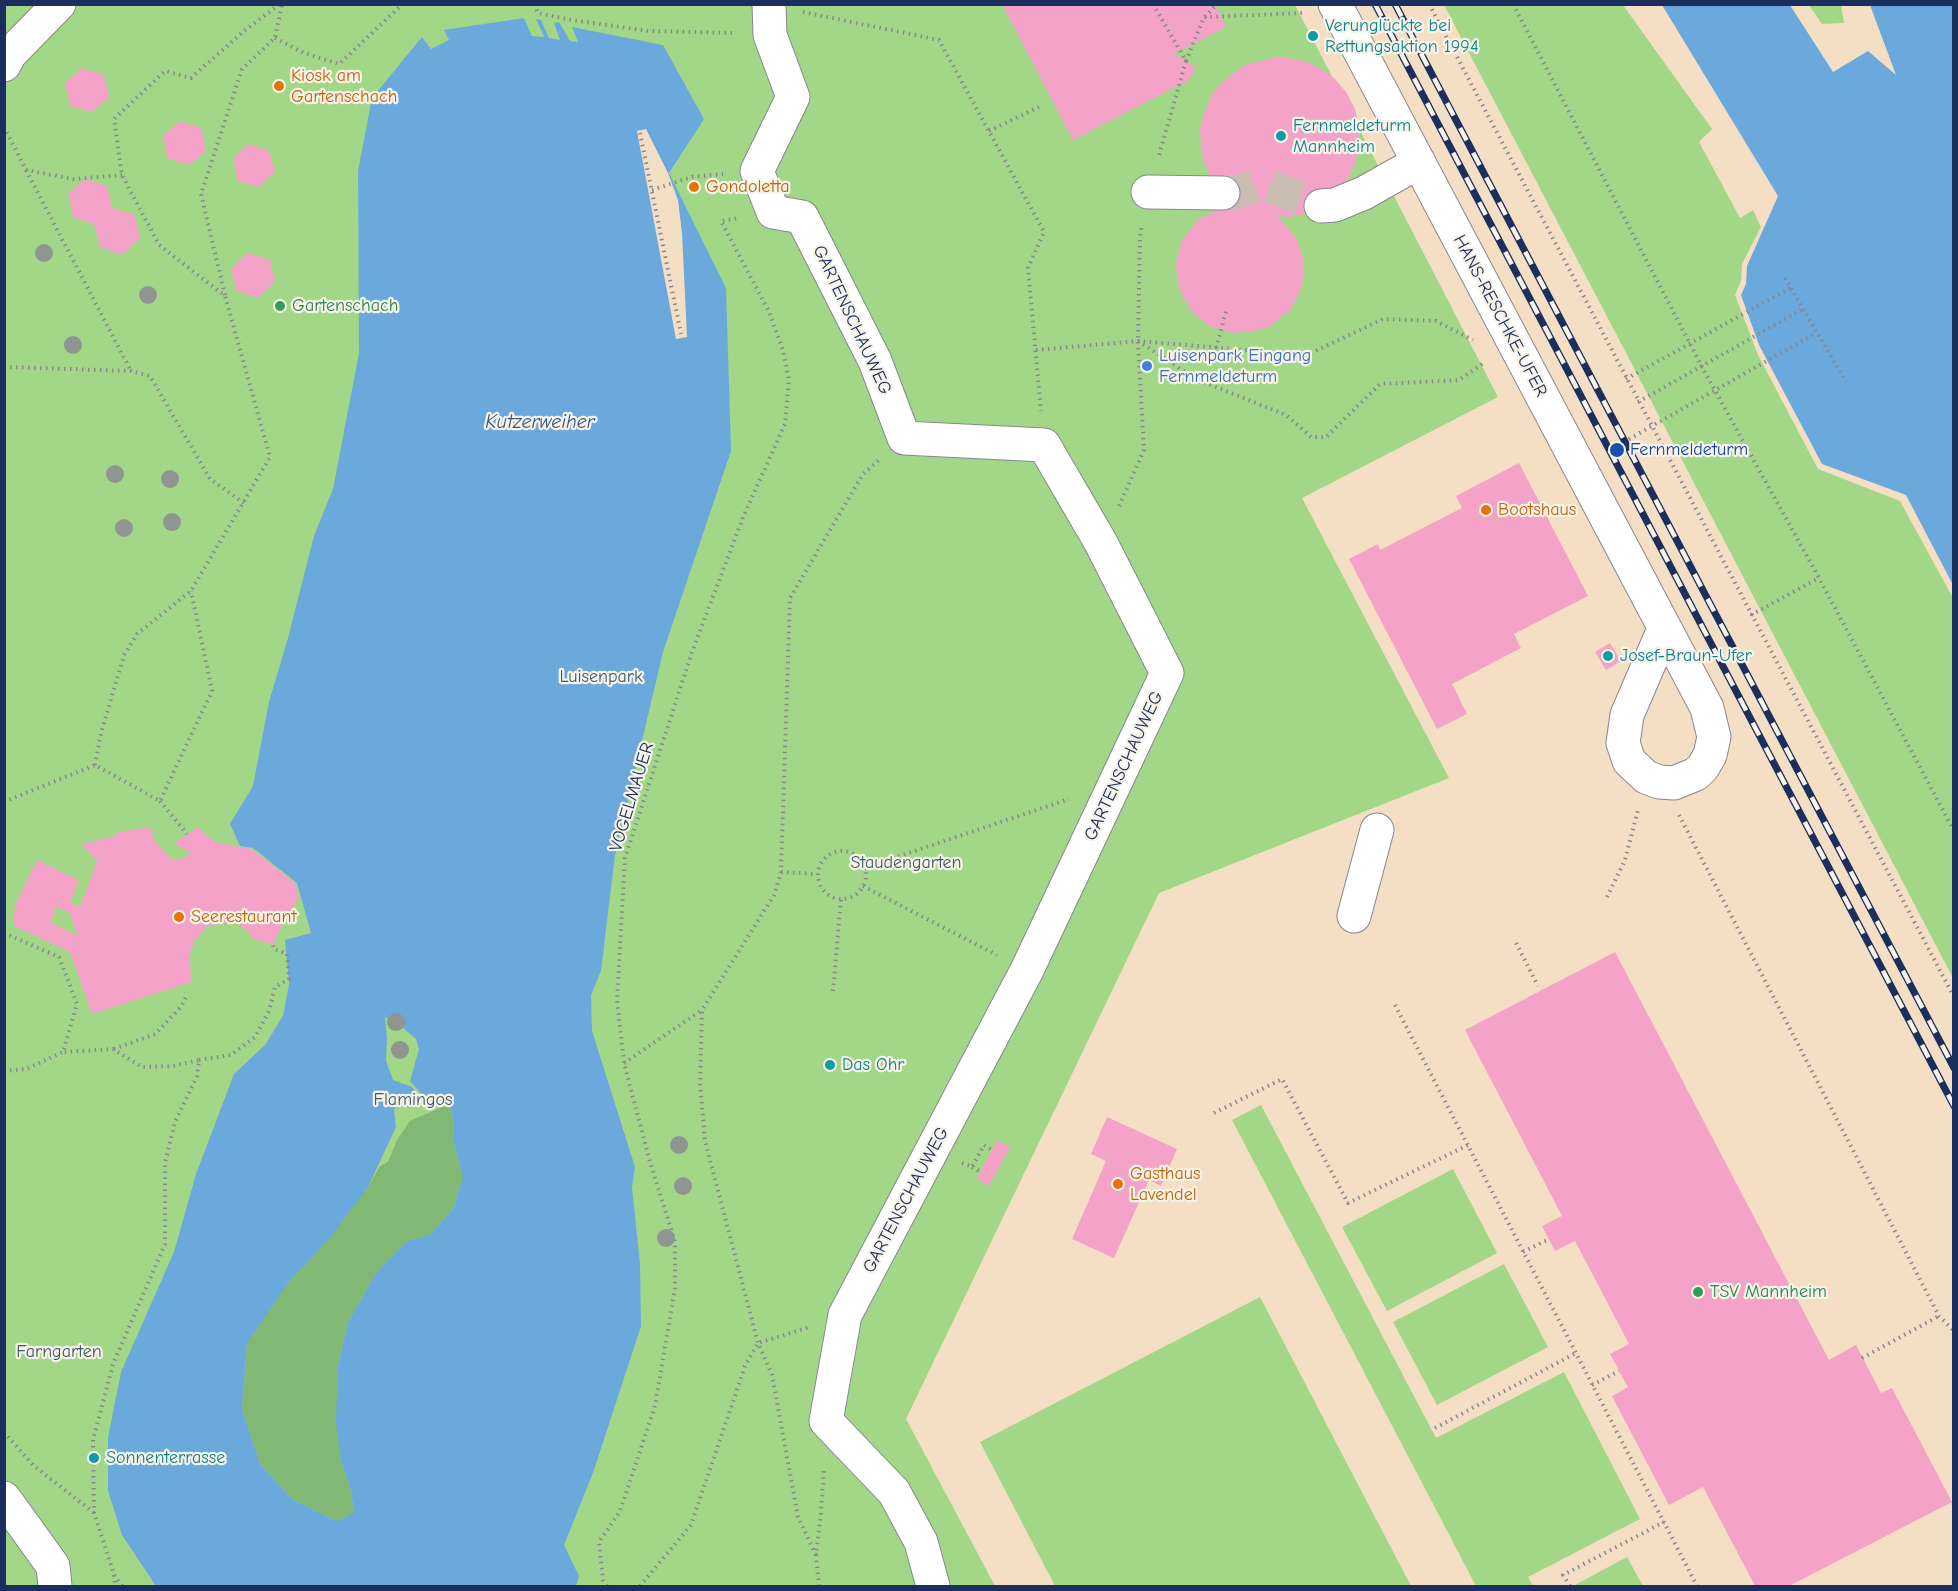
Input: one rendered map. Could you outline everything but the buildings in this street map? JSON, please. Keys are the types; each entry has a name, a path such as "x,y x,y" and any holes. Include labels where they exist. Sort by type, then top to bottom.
{"street":[{"path":"4,65 10,54 59,4"},
{"name":"HANS-RESCHKE-UFER","path":"1321,8 1419,162 1707,708 1714,737 1708,760 1696,774 1683,780 1674,783 1654,779"},
{"path":"770,15 793,97 757,171 773,212"},
{"path":"1321,206 1335,205 1364,193 1419,162"},
{"path":"1148,192 1223,193"},
{"name":"GARTENSCHAUWEG","path":"773,212 802,217 875,361 904,438"},
{"path":"904,438 1044,445"},
{"name":"GARTENSCHAUWEG","path":"826,1421 845,1316 1028,970 1167,673 1101,543 1044,445"},
{"path":"1654,779 1629,761 1623,743 1623,731 1627,715 1664,629"},
{"path":"1354,916 1377,830"},
{"path":"826,1421 894,1492 921,1542 933,1587"},
{"path":"4,1498 52,1566 55,1587"}],"path":[{"path":"94,765 100,733 124,655 137,634 191,591 270,457 225,296 201,194 242,69 275,38 281,4"},
{"path":"225,296 159,244 122,175 114,119 165,71 191,78 244,31 281,4"},
{"path":"275,38 304,53 339,64 403,4"},
{"path":"534,4 538,14 650,31 770,15 939,40 1044,232 1028,268 1044,445"},
{"path":"1186,61 1204,17 1217,4"},
{"path":"1429,4 1953,997"},
{"path":"1513,4 1702,367 1820,578 1953,831"},
{"path":"1204,17 1321,8"},
{"path":"989,131 1039,107"},
{"path":"4,127 131,371"},
{"path":"640,133 681,334"},
{"path":"26,170 73,179 122,175"},
{"path":"652,190 692,177 757,171"},
{"name":"VOGELMAUER","path":"607,1587 603,1580 599,1542 620,1511 655,1406 675,1288 675,1242 650,1162 624,1063 618,1000 625,858 692,652 744,516 785,424 789,380 783,350 769,312 720,222 773,212"},
{"path":"1785,278 1846,382"},
{"path":"1626,380 1790,288"},
{"path":"1216,348 1227,308"},
{"path":"1638,402 1803,309"},
{"path":"1036,350 1138,341 1308,355 1383,319 1436,321 1477,342"},
{"path":"1624,443 1816,333"},
{"path":"1138,341 1196,379 1286,416 1311,437 1326,437 1380,384 1459,380 1488,360"},
{"path":"1101,543 1144,450 1138,341"},
{"path":"4,367 131,371 150,376 210,479 244,503"},
{"path":"624,1063 702,1010 774,895 781,872 790,598 863,474 904,438"},
{"path":"1751,615 1820,578"},
{"path":"160,801 212,691 191,591"},
{"path":"94,765 160,801 187,834"},
{"path":"4,802 94,765"},
{"path":"1607,897 1625,860 1654,779"},
{"path":"1654,779 1939,1316 1953,1331"},
{"path":"864,868 1115,784"},
{"path":"838,851 849,852 859,858 865,877 858,893 850,898 841,899 829,895 820,886 817,874 820,863 828,855 838,851"},
{"path":"781,872 817,874"},
{"path":"863,886 1028,970"},
{"path":"833,991 841,899"},
{"path":"4,933 59,957 77,1004 63,1052"},
{"path":"1516,943 1538,986"},
{"path":"113,1049 142,1068 173,1066 231,1054 255,1037 269,1011 275,987 289,979 287,954 274,949 273,945"},
{"path":"4,1071 26,1070 63,1052 113,1049 155,1034 181,1007 187,995"},
{"path":"1395,1005 1697,1587"},
{"path":"702,1010 700,1084 705,1141 758,1343 772,1374 798,1517 816,1555"},
{"path":"122,1587 114,1574 94,1513 93,1440 113,1364 165,1244 165,1163 175,1122 197,1076 199,1060"},
{"path":"1214,1113 1281,1079 1348,1203 1468,1145"},
{"path":"972,1167 981,1172"},
{"path":"1523,1252 1549,1239"},
{"path":"640,1587 691,1525 745,1366 758,1343 845,1316"},
{"path":"1862,1358 1939,1316"},
{"path":"1435,1428 1576,1353"},
{"path":"1592,1384 1619,1371"},
{"path":"819,1587 816,1555 821,1514 826,1421"},
{"path":"4,1432 33,1465 94,1513"},
{"path":"1570,1587 1563,1575 1664,1522"},
{"path":"114,1574 115,1587"}],"green space":[{"name":"Luisenpark","path":"5,5 1295,5 1498,397 1302,498 1449,778 1159,893 906,1419 995,1586 5,1586"},
{"path":"1444,5 1623,5 1712,129 1699,142 1740,218 1753,210 1761,227 1742,264 1741,281 1735,295 1758,355 1818,469 1900,501 1953,598 1953,978"},
{"path":"1809,5 1841,5 1844,23 1822,24"},
{"path":"449,1104 454,1120 453,1140 463,1177 453,1209 430,1235 407,1241 376,1273 348,1322 338,1366 341,1462 350,1487 354,1513 337,1521 293,1500 260,1464 242,1409 247,1343 286,1280 368,1187 380,1166 388,1162 397,1140 410,1121"},
{"path":"1261,1105 1436,1438 1564,1372 1640,1519 1528,1577 1533,1586 1476,1586 1232,1120"},
{"path":"1453,1169 1497,1253 1387,1311 1342,1227"},
{"path":"1504,1264 1548,1347 1437,1405 1393,1322"},
{"path":"1260,1297 1411,1586 1055,1586 980,1442"},
{"path":"1627,1557 1643,1586 1573,1586"}],"water":[{"path":"1662,5 1790,5 1833,72 1868,51 1896,75 1870,5 1953,5 1953,585 1906,495 1822,464 1759,345 1741,295 1746,284 1747,266 1778,196"},
{"name":"Kutzerweiher","path":"524,18 532,36 544,37 536,19 541,20 549,38 560,40 554,23 559,22 570,41 578,42 572,27 663,45 704,119 669,173 726,288 731,451 663,652 615,855 601,971 591,995 592,1031 635,1167 632,1187 640,1264 641,1326 594,1470 564,1545 579,1576 576,1586 156,1586 122,1535 108,1491 108,1437 121,1372 174,1252 196,1174 234,1074 265,1045 283,1016 289,984 285,940 311,933 297,883 253,848 240,846 230,824 253,786 269,702 314,536 333,489 359,353 358,171 372,98 422,37 431,49 449,40 444,30","holes":["385,1017 396,1022 416,1039 419,1049 410,1081 425,1098 437,1097 449,1104 454,1120 453,1140 463,1177 453,1209 430,1235 407,1241 376,1273 348,1322 338,1366 336,1421 341,1462 350,1487 354,1513 337,1521 293,1500 260,1464 242,1409 247,1343 288,1283 329,1239 368,1187 396,1127 394,1109 401,1105 411,1108 418,1102 418,1095 412,1087 393,1080 386,1061"]}],"pier":[{"path":"646,129 668,173 678,200 682,233 687,337 676,339 637,131"}],"tunnel":[{"path":"1223,193 1234,193 1261,183 1321,206"}],"railway":[{"path":"1375,4 1954,1106"},
{"path":"1395,4 1954,1068"}],"place":[{"name":"Verunglückte bei Rettungsaktion 1994","path":"1313,36"},
{"name":"Kiosk am Gartenschach","path":"279,86"},
{"name":"Fernmeldeturm Mannheim","path":"1281,136"},
{"name":"Gondoletta","path":"694,187"},
{"name":"Gartenschach","path":"280,306"},
{"name":"Luisenpark Eingang Fernmeldeturm","path":"1147,366"},
{"name":"Fernmeldeturm","path":"1617,450"},
{"name":"Bootshaus","path":"1486,510"},
{"name":"Josef-Braun-Ufer","path":"1608,656"},
{"name":"Seerestaurant","path":"179,917"},
{"name":"Das Ohr","path":"830,1065"},
{"name":"Gasthaus Lavendel","path":"1118,1184"},
{"name":"TSV Mannheim","path":"1698,1292"},
{"name":"Sonnenterrasse","path":"94,1458"}],"park label":[{"name":"Staudengarten","path":"906,863"},
{"name":"Flamingos","path":"413,1100"},
{"name":"Farngarten","path":"59,1352"}]}
